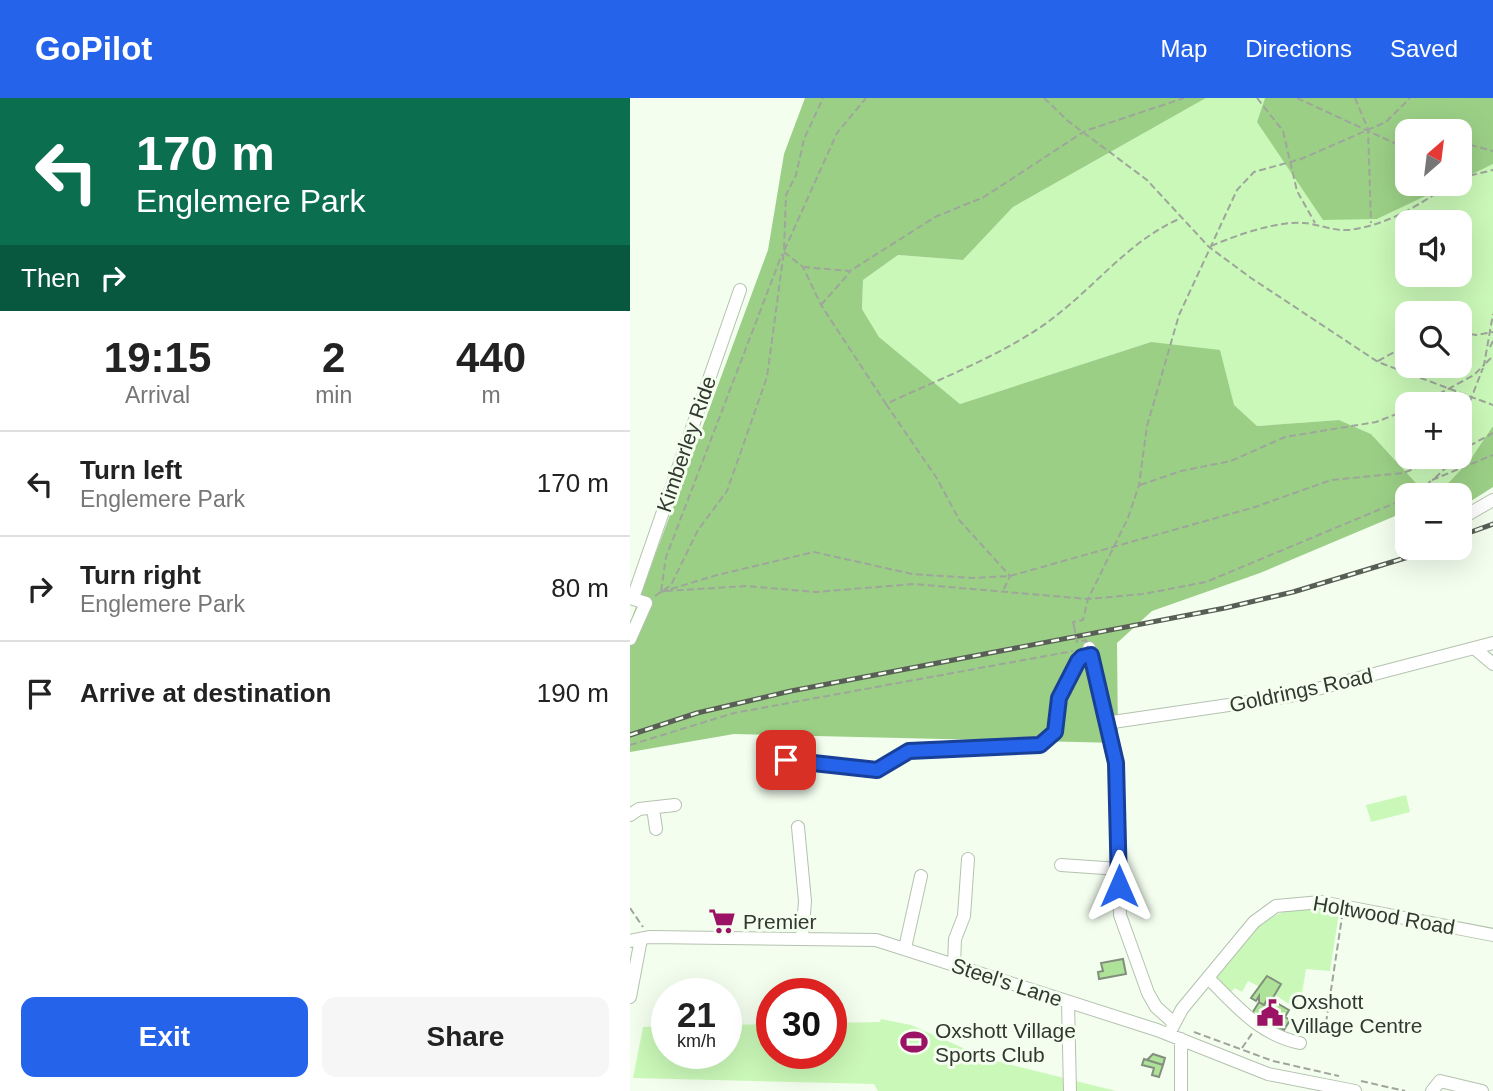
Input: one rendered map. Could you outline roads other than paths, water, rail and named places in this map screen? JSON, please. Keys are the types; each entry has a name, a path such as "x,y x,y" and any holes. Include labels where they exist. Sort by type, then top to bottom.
{"street":[{"name":"Kimberley Ride","path":"630,639 636,600 740,290"},
{"path":"1472,512 1493,500"},
{"name":"Goldrings Road","path":"1106,723 1290,696 1493,643"},
{"path":"1474,648 1493,664"},
{"path":"786,760 877,770 909,751 1040,745 1055,732 1059,698 1078,661 1089,650 1118,782 1120,915 1132,954 1156,1007 1174,1032 1181,1091"},
{"path":"630,815 639,809 675,805"},
{"path":"653,808 656,829"},
{"path":"798,827 805,901 802,938"},
{"path":"954,965 955,939 964,916 968,859"},
{"path":"1061,865 1119,869"},
{"path":"905,948 921,876"},
{"name":"Holtwood Road","path":"1174,1032 1208,978 1254,922 1269,910 1307,901 1493,935"},
{"path":"630,997 640,939"},
{"name":"Steel's Lane","path":"640,939 866,939 905,948 1068,1002 1174,1032 1268,1074 1357,1086"},
{"path":"1208,978 1237,1010 1253,1022 1273,1035 1300,1043"},
{"path":"1068,1002 1070,1091"},
{"path":"1432,1091 1440,1081 1482,1091"}],"railway":[{"path":"1472,532 1493,524"},
{"path":"630,735 697,713 791,691 1225,608 1293,592 1398,560"}],"place":[{"name":"Premier","path":"722,921"},
{"name":"Oxshott Village Centre","path":"1270,1013"},
{"name":"Oxshott Village Sports Club","path":"914,1042"}]}
